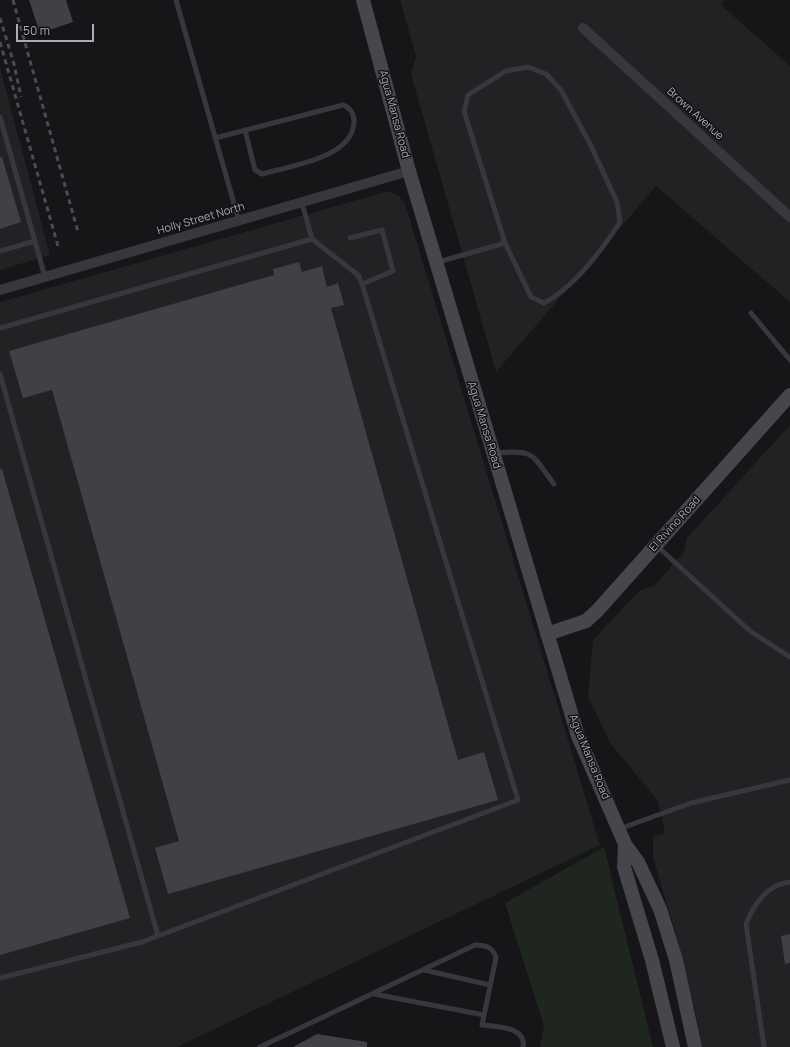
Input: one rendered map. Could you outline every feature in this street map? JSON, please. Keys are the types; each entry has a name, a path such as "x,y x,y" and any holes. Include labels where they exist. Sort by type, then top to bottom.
{"main road":[{"name":"Agua Mansa Road","path":"364,0 410,171 578,736 625,844 638,862 660,909 676,960 695,1047"},
{"name":"El Rivino Road","path":"547,634 586,621 790,395"},
{"name":"Agua Mansa Road","path":"625,844 624,867 652,960 673,1047"}],"street":[{"name":"Brown Avenue","path":"583,28 790,217"},
{"name":"Holly Street North","path":"0,290 410,171"}],"lane":[{"path":"176,0 238,221"},
{"path":"528,67 546,74 561,90 590,144 617,202 620,222 606,244 588,265 556,297 544,303 531,297 505,243 464,111 468,95 506,71 528,67"},
{"path":"215,138 245,130 343,105 351,110 354,118 353,130 341,147 330,154 262,174 254,170 245,130"},
{"path":"0,117 45,277"},
{"path":"0,978 142,942 518,800 362,284 358,275 312,239 302,202"},
{"path":"350,238 382,230 393,271 362,284"},
{"path":"0,328 312,239"},
{"path":"0,251 35,241"},
{"path":"438,262 505,243"},
{"path":"751,313 790,360"},
{"path":"0,374 158,936"},
{"path":"493,453 522,451 532,455 554,484"},
{"path":"656,545 750,631 790,657"},
{"path":"618,829 692,803 790,780"},
{"path":"764,1047 746,924 759,899 781,883 790,882"},
{"path":"260,1047 475,945 485,946 494,952 496,958 482,1025 513,1030 520,1035 523,1047"},
{"path":"424,970 490,984"},
{"path":"374,994 484,1015"}],"shaded area":[{"path":"400,0 725,0 721,5 790,66 790,302 656,186 496,372 411,74 416,56"},
{"path":"0,68 50,255 0,270"},
{"path":"389,191 399,196 405,204 600,845 177,1047 0,1047 0,302"},
{"path":"790,425 790,1047 702,1047 696,1015 674,928 653,857 653,836 665,833 658,801 610,743 588,696 593,640 640,590 654,586 684,552 687,538"},
{"path":"604,847 653,1047 540,1047 544,1026 505,903"}],"building":[{"path":"29,0 66,0 73,22 40,33"},
{"path":"0,157 2,157 21,222 0,229"},
{"path":"299,262 302,272 322,266 327,287 338,283 344,305 331,308 458,760 484,752 498,800 168,894 155,848 179,841 52,390 23,398 9,351 274,275 273,269"},
{"path":"0,469 2,469 130,918 0,955"},
{"path":"790,934 790,963 785,964 781,936"},
{"path":"317,1034 367,1042 367,1047 293,1047"}],"railway":[{"path":"13,0 78,232"},
{"path":"0,18 14,64 21,97"},
{"path":"0,42 58,246"}]}
